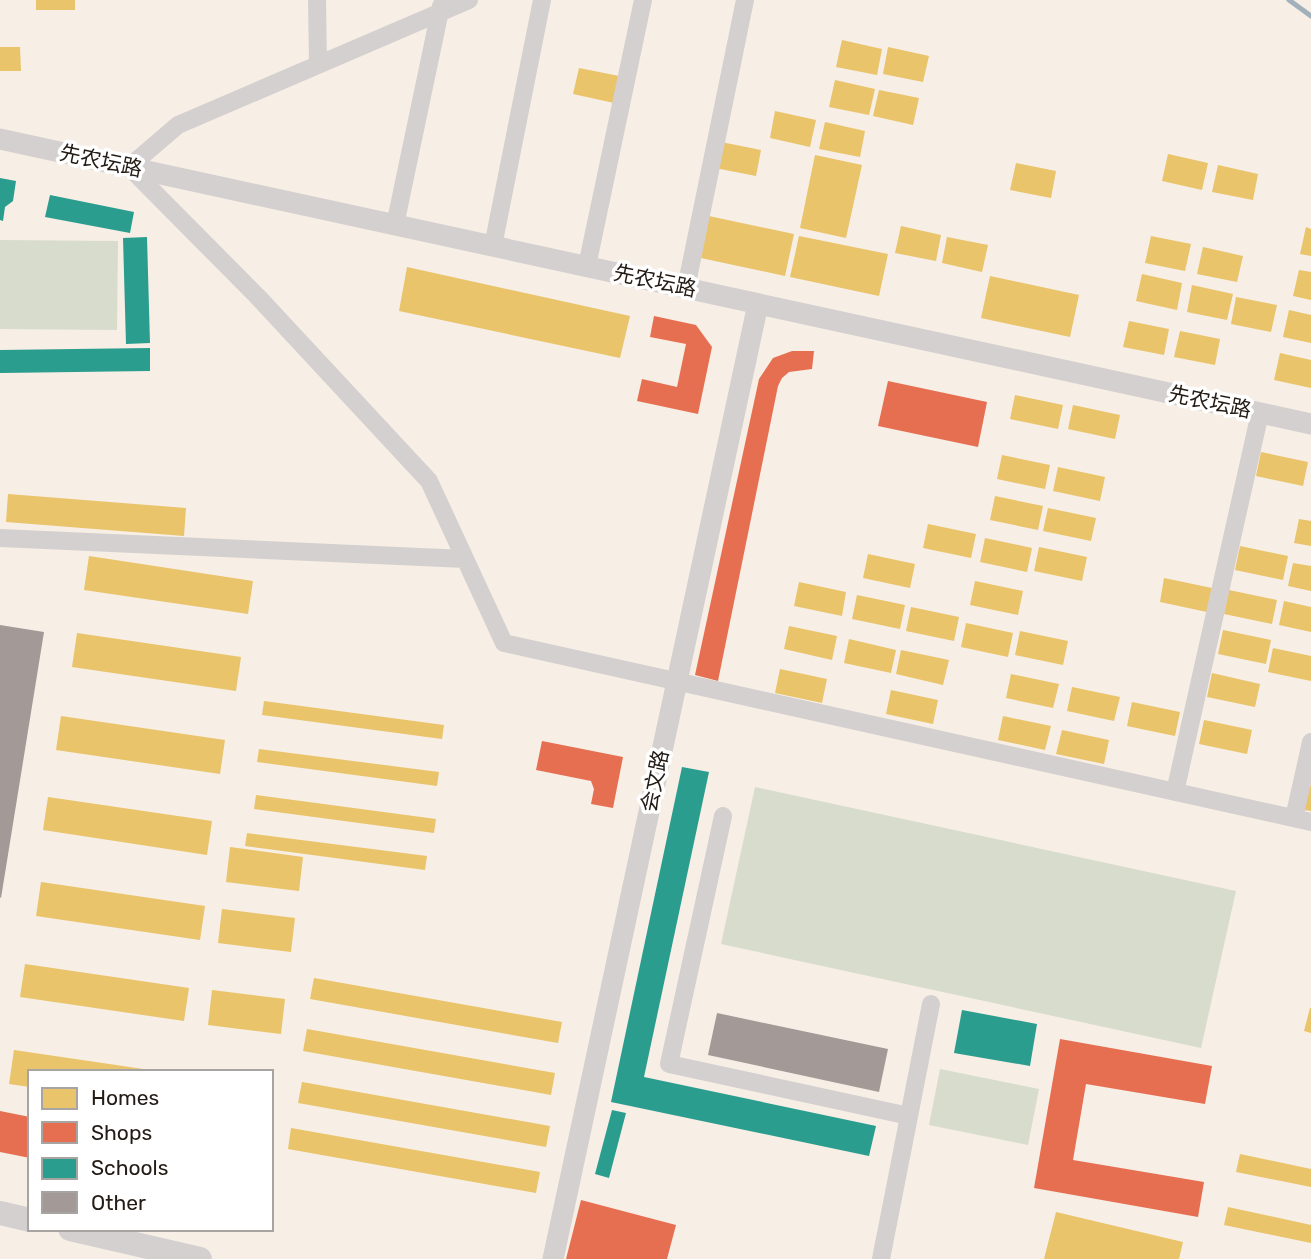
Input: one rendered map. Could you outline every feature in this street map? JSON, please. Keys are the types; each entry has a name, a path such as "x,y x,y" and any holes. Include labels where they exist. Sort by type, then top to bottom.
{"main road":[{"path":"0,1213 28,1220"},
{"path":"79,1231 200,1259"}],"street":[{"path":"317,0 318,65"},
{"path":"469,0 441,6 318,65 177,125 129,167 257,296 429,481 504,643 1303,820 1311,741"},
{"path":"493,246 541,0"},
{"path":"587,266 643,0"},
{"path":"686,288 746,0"},
{"path":"395,225 441,6"},
{"name":"先农坛路","path":"0,139 1311,424"},
{"name":"会文路","path":"552,1259 758,304"},
{"path":"1175,792 1260,413"},
{"path":"0,538 466,559"},
{"path":"723,816 669,1064 909,1116"},
{"path":"881,1259 931,1004"}],"green space":[{"path":"0,240 118,241 117,330 0,329"},
{"path":"755,787 1236,891 1201,1048 721,944"},
{"path":"940,1069 1039,1089 1028,1145 929,1125"}],"building: Homes":[{"path":"36,0 75,0 75,10 36,10"},
{"path":"842,40 882,49 877,75 836,67"},
{"path":"0,47 20,47 21,71 0,71"},
{"path":"888,47 929,56 923,82 883,74"},
{"path":"579,68 619,76 614,103 573,94"},
{"path":"835,80 875,89 869,115 829,107"},
{"path":"879,90 919,98 913,125 873,116"},
{"path":"775,111 816,120 810,147 770,138"},
{"path":"825,122 865,131 860,157 819,149"},
{"path":"721,142 761,150 756,176 715,168"},
{"path":"1168,154 1208,163 1202,190 1162,181"},
{"path":"815,155 862,165 846,238 800,228"},
{"path":"1016,163 1056,171 1051,198 1010,190"},
{"path":"1218,165 1258,174 1253,200 1212,192"},
{"path":"704,215 794,234 785,276 696,257"},
{"path":"901,226 941,235 936,261 895,253"},
{"path":"1306,227 1311,229 1311,256 1300,254"},
{"path":"799,236 888,254 879,296 790,277"},
{"path":"1151,236 1191,244 1185,271 1145,263"},
{"path":"947,237 988,245 982,272 942,263"},
{"path":"1203,247 1243,256 1237,282 1197,274"},
{"path":"407,267 630,316 620,358 399,311"},
{"path":"1299,270 1311,272 1311,300 1293,296"},
{"path":"1142,274 1182,283 1177,310 1136,301"},
{"path":"990,276 1079,295 1070,337 981,318"},
{"path":"1192,285 1233,294 1227,320 1187,312"},
{"path":"1236,297 1277,305 1271,332 1231,324"},
{"path":"1289,310 1311,315 1311,343 1283,337"},
{"path":"1129,321 1169,329 1164,355 1123,347"},
{"path":"1180,331 1220,339 1215,365 1174,357"},
{"path":"1280,353 1311,360 1311,388 1274,380"},
{"path":"1015,395 1063,405 1058,429 1010,419"},
{"path":"1073,405 1120,415 1115,439 1068,429"},
{"path":"1261,452 1308,462 1303,486 1256,476"},
{"path":"1002,455 1050,465 1045,489 997,479"},
{"path":"1058,467 1105,477 1100,501 1053,491"},
{"path":"8,494 186,508 184,536 6,522"},
{"path":"995,496 1043,506 1038,530 990,520"},
{"path":"1048,508 1096,518 1091,541 1043,531"},
{"path":"1299,519 1311,521 1311,546 1294,543"},
{"path":"928,524 976,534 971,558 923,548"},
{"path":"985,538 1032,548 1027,572 980,562"},
{"path":"1240,546 1288,556 1283,580 1235,570"},
{"path":"1039,547 1087,557 1082,581 1034,571"},
{"path":"868,554 915,564 910,588 863,578"},
{"path":"89,556 253,581 248,614 84,590"},
{"path":"1293,563 1311,566 1311,591 1288,586"},
{"path":"1164,578 1212,588 1207,612 1160,602"},
{"path":"975,581 1023,591 1018,615 970,605"},
{"path":"799,582 846,592 842,616 794,606"},
{"path":"1229,590 1277,600 1272,624 1224,614"},
{"path":"857,595 905,605 900,629 852,619"},
{"path":"1284,601 1311,607 1311,632 1279,625"},
{"path":"911,607 959,617 954,641 906,631"},
{"path":"966,623 1013,633 1008,657 961,647"},
{"path":"789,626 837,636 832,660 784,649"},
{"path":"1223,630 1271,640 1266,664 1218,654"},
{"path":"1020,631 1068,641 1063,665 1015,655"},
{"path":"77,633 241,657 236,691 72,667"},
{"path":"849,639 896,650 891,673 844,663"},
{"path":"1273,648 1311,656 1311,681 1268,672"},
{"path":"901,650 949,660 943,685 896,674"},
{"path":"780,669 827,679 822,703 775,693"},
{"path":"1212,673 1260,684 1255,707 1207,697"},
{"path":"1011,674 1059,684 1053,708 1006,698"},
{"path":"1072,687 1120,697 1114,721 1067,711"},
{"path":"891,690 938,700 933,724 886,714"},
{"path":"264,701 444,725 442,739 262,715"},
{"path":"1132,702 1180,712 1175,736 1127,726"},
{"path":"61,716 225,740 220,774 56,750"},
{"path":"1003,716 1051,726 1045,750 998,740"},
{"path":"1204,720 1252,730 1247,754 1199,744"},
{"path":"1062,730 1109,740 1104,764 1056,754"},
{"path":"259,749 439,772 437,786 257,762"},
{"path":"1308,785 1311,786 1311,811 1303,810"},
{"path":"256,795 436,819 434,833 254,809"},
{"path":"48,797 212,821 207,855 43,830"},
{"path":"247,833 427,856 425,870 245,846"},
{"path":"230,847 303,857 299,891 226,882"},
{"path":"41,882 205,906 200,940 36,916"},
{"path":"222,909 295,918 291,952 218,943"},
{"path":"25,964 189,988 184,1021 20,997"},
{"path":"314,978 562,1022 558,1043 310,999"},
{"path":"212,990 285,999 281,1034 208,1025"},
{"path":"1311,1008 1311,1033 1304,1031"},
{"path":"307,1029 555,1073 551,1095 303,1051"},
{"path":"14,1050 150,1070 28,1070 28,1087 9,1084"},
{"path":"302,1082 550,1126 546,1147 298,1103"},
{"path":"291,1128 540,1172 536,1193 288,1149"},
{"path":"1240,1154 1311,1169 1311,1187 1236,1172"},
{"path":"1228,1207 1311,1225 1311,1243 1224,1225"},
{"path":"1056,1212 1183,1242 1179,1259 1044,1259"}],"building: Shops":[{"path":"654,316 696,325 712,347 698,414 637,401 642,379 677,387 686,344 650,337"},
{"path":"792,351 814,351 812,369 789,372 778,386 718,681 695,675 759,379 773,358"},
{"path":"888,381 987,402 978,447 878,426"},
{"path":"542,741 623,757 613,808 591,804 594,789 591,781 536,770"},
{"path":"1060,1039 1212,1066 1205,1104 1086,1084 1073,1160 1204,1182 1198,1217 1034,1188"},
{"path":"0,1111 28,1117 28,1158 0,1152"},
{"path":"581,1200 676,1225 667,1259 566,1259"}],"building: Schools":[{"path":"0,178 16,181 13,201 5,207 3,221 0,220"},
{"path":"50,195 134,212 130,233 45,217"},
{"path":"147,237 150,343 126,344 123,238"},
{"path":"150,348 150,371 0,373 0,350"},
{"path":"682,767 709,772 644,1077 876,1126 869,1156 611,1102"},
{"path":"962,1010 1037,1024 1030,1066 954,1053"},
{"path":"612,1110 626,1113 609,1178 595,1174"}],"building: Other":[{"path":"0,625 44,632 1,898 0,897"},
{"path":"717,1013 888,1049 879,1092 708,1055"}],"waterway":[{"path":"1289,0 1311,16"}]}
